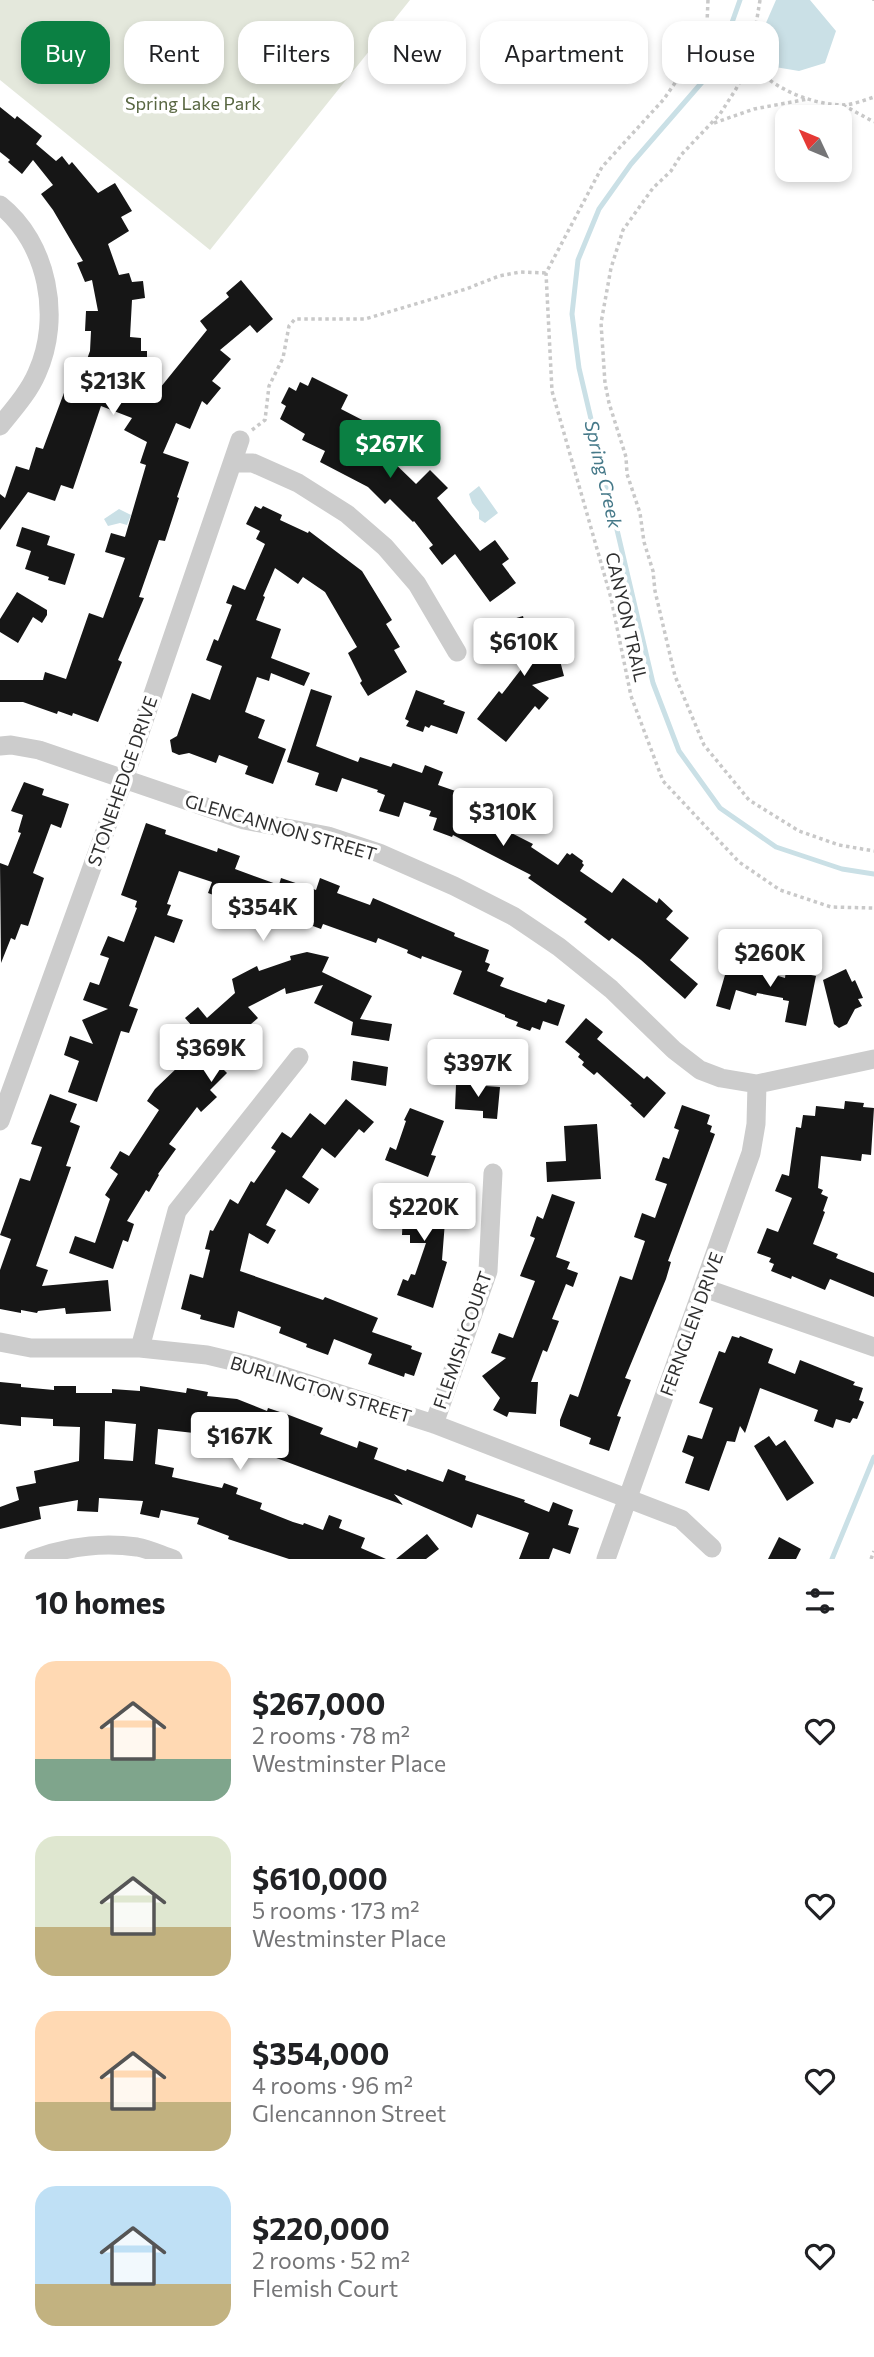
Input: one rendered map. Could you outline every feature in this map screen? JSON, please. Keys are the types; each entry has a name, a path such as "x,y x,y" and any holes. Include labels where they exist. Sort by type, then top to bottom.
{"street":[{"path":"0,205 28,238 41,267 50,300 49,339 37,374 0,426"},
{"name":"STONEHEDGE DRIVE","path":"0,1121 124,779 240,440"},
{"path":"232,463 253,463 286,478 346,514 385,547 417,584 457,652"},
{"name":"GLENCANNON STREET","path":"0,746 11,745 38,750 244,820 328,836 379,853 454,886 513,916 559,947 611,989 674,1050 700,1070 721,1078 757,1084 874,1059"},
{"path":"139,1348 177,1211 299,1057"},
{"name":"FERNGLEN DRIVE","path":"606,1559 751,1153 756,1124 757,1084"},
{"name":"FLEMISH COURT","path":"433,1423 488,1270 493,1173"},
{"path":"704,1288 874,1347"},
{"name":"BURLINGTON STREET","path":"0,1342 31,1348 139,1348 207,1355 249,1365 433,1423 681,1519 712,1548"},
{"path":"34,1559 87,1546 112,1545 139,1547 173,1559"}],"path":[{"path":"707,21 708,0"},
{"path":"757,21 760,0"},
{"path":"240,440 265,420 269,386 283,358 289,326 295,319 365,319 466,289 499,276 520,272 546,273 602,167 674,84"},
{"path":"739,84 712,123 653,188 623,230 611,268 601,324 605,383 626,457 627,474 640,513 657,603 675,676 704,745 749,800 799,831 839,845 874,851"},
{"path":"776,84 809,99 843,105 874,97"},
{"path":"712,123 754,109 809,99"},
{"path":"852,110 874,122"},
{"name":"CANYON TRAIL","path":"546,273 552,391 611,598 631,696 663,781 739,862 780,890 831,906 874,908"},
{"path":"871,1559 874,1551"}],"green space":[{"name":"Spring Lake Park","path":"0,0 410,0 393,21 368,21 368,52 354,70 354,21 238,21 238,84 343,84 210,250 0,80"}],"water":[{"path":"776,0 810,0 836,31 825,63 799,71 779,68 779,21 767,21"},
{"path":"479,486 498,513 485,523 479,519 479,512 469,494"},
{"path":"119,509 131,515 127,525 120,523 108,526 104,519"}],"building":[{"path":"0,107 15,119 17,116 42,136 36,144 56,161 62,156 69,165 72,162 98,193 115,183 132,211 121,217 129,231 108,244 119,275 129,273 132,282 143,281 145,298 132,300 130,337 141,338 141,351 147,351 147,370 160,388 207,330 200,321 229,297 226,293 241,280 273,319 257,333 250,325 220,350 231,359 212,381 221,388 207,405 202,401 190,429 176,423 163,453 189,462 165,541 159,540 139,597 144,598 118,660 122,662 98,722 73,713 72,716 58,711 57,714 23,702 0,702 0,680 43,680 45,672 66,679 89,613 103,618 125,558 105,552 111,533 125,537 146,465 140,463 147,442 124,430 132,418 101,406 73,489 61,485 55,501 28,492 0,530 0,494 5,498 16,466 29,470 36,447 43,449 74,366 83,370 90,351 91,331 85,331 86,311 98,311 92,280 85,282 77,263 83,261 41,194 53,185 33,160 22,174 0,152"},
{"path":"312,377 348,395 341,409 372,425 368,434 388,444 383,452 416,484 430,470 448,488 437,498 480,551 495,540 509,559 502,564 516,583 490,602 455,554 442,565 429,548 433,545 414,521 390,499 385,504 368,487 320,462 325,451 302,440 305,434 280,419 286,406 281,403 289,387 296,391 300,382 308,386"},
{"path":"255,506 261,509 263,506 282,515 280,520 308,533 309,531 362,571 392,620 386,624 400,647 394,650 407,672 368,696 348,653 357,647 325,592 303,577 298,584 275,568 256,620 281,629 271,658 310,673 304,686 271,673 269,681 257,677 245,712 265,720 258,738 286,749 273,784 245,774 248,766 219,755 216,763 189,753 179,755 172,752 170,740 177,736 192,693 210,700 222,666 206,660 214,639 218,641 232,605 226,603 233,585 245,590 265,544 256,539 260,531 246,524"},
{"path":"22,527 50,536 47,545 75,554 65,585 25,569 31,551 16,546"},
{"path":"17,592 47,610 42,623 33,617 18,643 0,632 0,619"},
{"path":"523,616 526,628 550,622 564,676 532,685 549,698 539,710 535,706 506,742 477,719 499,691 502,694 529,659 524,640 505,645 499,623"},
{"path":"311,689 332,696 316,746 358,762 360,757 391,767 393,763 422,773 425,765 443,772 438,785 467,795 462,808 533,844 531,847 558,865 567,853 572,853 583,861 584,865 580,871 612,893 623,878 657,903 659,898 673,911 666,919 689,938 670,960 698,984 685,999 641,960 612,938 609,941 584,922 587,919 528,878 531,875 453,835 452,837 433,830 437,818 429,816 431,811 404,802 399,817 379,811 385,795 377,792 378,790 342,778 337,792 315,785 319,773 287,762"},
{"path":"416,690 465,712 457,734 431,725 429,728 425,726 423,732 406,726 409,721 405,719"},
{"path":"24,782 44,789 42,795 69,804 61,828 51,824 33,873 44,878 28,926 21,924 15,940 11,938 1,963 0,863 8,866 21,833 18,832 23,815 11,811"},
{"path":"146,823 166,830 165,834 217,852 218,848 240,856 235,869 279,885 281,878 316,890 320,878 340,886 337,893 370,905 373,898 455,933 454,936 489,950 485,962 490,964 487,971 504,978 500,986 546,1003 548,999 565,1005 558,1026 543,1021 540,1030 532,1027 530,1031 516,1026 518,1022 505,1015 453,994 462,971 422,956 421,959 407,953 408,950 378,938 376,943 323,924 321,929 302,922 304,917 265,902 263,909 244,902 243,906 208,893 212,882 179,871 167,904 171,905 167,915 183,920 174,943 155,936 129,1006 138,1009 129,1033 121,1031 97,1102 68,1092 79,1061 64,1055 70,1036 93,1044 82,1020 108,1009 83,1000 90,982 99,985 109,958 100,955 108,936 124,942 137,908 137,901 121,895"},
{"path":"307,952 329,957 322,972 372,996 360,1019 392,1024 389,1041 351,1035 353,1022 314,1003 323,985 286,994 285,988 248,1007 258,1018 210,1056 227,1073 210,1090 217,1097 201,1112 197,1107 169,1144 176,1149 127,1221 134,1224 128,1242 123,1240 113,1269 69,1253 75,1236 95,1243 110,1199 105,1195 118,1174 110,1168 120,1151 129,1156 159,1110 147,1101 155,1089 205,1041 185,1018 198,1007 207,1018 235,993 232,979 257,966 259,971 291,960 290,956"},
{"path":"729,961 785,978 786,970 816,976 806,1026 785,1022 789,1001 783,998 757,993 756,996 736,990 730,1010 716,1006"},
{"path":"846,969 852,982 855,980 863,998 858,999 862,1006 855,1009 847,1024 839,1028 834,1024 823,980"},
{"path":"586,1018 603,1032 597,1039 644,1079 647,1076 666,1093 644,1118 597,1072 594,1075 582,1065 584,1062 578,1057 580,1054 565,1042"},
{"path":"353,1061 388,1067 386,1086 351,1080"},
{"path":"456,1084 500,1087 497,1119 483,1118 483,1111 455,1109"},
{"path":"50,1094 77,1104 70,1122 80,1126 66,1166 71,1167 36,1266 48,1270 42,1286 108,1280 111,1311 66,1314 65,1308 37,1313 0,1309 0,1270 11,1239 0,1235 20,1178 30,1181 42,1147 31,1144"},
{"path":"346,1099 374,1122 364,1133 359,1129 335,1158 322,1148 302,1177 319,1189 309,1204 286,1189 266,1225 276,1230 268,1244 249,1233 240,1271 323,1300 325,1297 378,1318 372,1332 412,1346 411,1349 422,1353 414,1376 405,1373 404,1377 368,1364 372,1354 334,1339 328,1355 306,1347 307,1344 279,1333 281,1327 238,1311 234,1328 200,1319 201,1315 181,1309 190,1274 203,1278 210,1250 205,1249 210,1230 213,1231 230,1199 238,1204 251,1181 254,1183 276,1151 271,1148 282,1132 291,1138 310,1113 325,1125"},
{"path":"845,1101 864,1103 863,1107 874,1108 871,1155 862,1154 861,1161 821,1156 818,1188 823,1190 821,1194 828,1197 813,1244 838,1254 836,1258 874,1273 874,1297 830,1279 825,1290 792,1276 791,1279 771,1271 774,1264 769,1262 771,1258 757,1253 767,1228 778,1232 792,1198 775,1191 782,1174 789,1176 796,1127 801,1128 803,1115 815,1116 816,1106 844,1109"},
{"path":"682,1105 710,1115 707,1124 712,1126 710,1132 715,1134 668,1261 671,1262 666,1279 625,1378 631,1380 617,1416 621,1417 609,1451 589,1444 591,1438 560,1426 560,1420 570,1394 578,1397 620,1276 632,1280 645,1241 634,1237 642,1213 655,1218 667,1184 655,1180 663,1157 669,1159 679,1130 674,1128"},
{"path":"410,1108 444,1121 431,1155 436,1156 428,1177 385,1160 390,1147 396,1150"},
{"path":"597,1124 601,1179 547,1182 546,1162 566,1161 564,1126"},
{"path":"392,1191 447,1196 442,1260 447,1262 433,1308 397,1295 403,1279 408,1281 411,1274 415,1275 426,1243 410,1243 410,1235 402,1235 403,1209 391,1208"},
{"path":"552,1194 575,1202 556,1257 570,1262 567,1269 578,1273 573,1287 566,1284 552,1319 559,1321 547,1352 543,1350 531,1382 538,1382 536,1414 509,1412 507,1417 493,1410 500,1398 482,1376 506,1358 491,1353 499,1333 513,1338 535,1281 520,1276 535,1238 530,1236 537,1216 543,1219"},
{"path":"732,1336 740,1336 773,1349 768,1363 795,1374 800,1360 855,1382 853,1385 863,1388 859,1400 864,1402 857,1419 853,1418 850,1423 836,1419 833,1428 814,1421 818,1410 760,1388 745,1433 740,1426 735,1442 727,1441 709,1491 685,1483 694,1457 682,1452 688,1435 702,1439 713,1408 699,1403 719,1351 725,1353"},
{"path":"0,1382 54,1390 54,1386 76,1386 76,1393 112,1393 112,1389 140,1391 140,1386 186,1393 187,1388 208,1392 207,1396 237,1399 267,1411 268,1408 289,1415 323,1428 320,1434 357,1448 359,1441 378,1448 374,1459 406,1471 407,1469 443,1482 448,1469 466,1476 465,1480 525,1500 524,1502 549,1512 553,1502 573,1510 568,1525 579,1528 570,1554 553,1548 549,1559 519,1559 529,1533 477,1514 472,1528 394,1494 403,1505 225,1439 229,1426 196,1420 194,1433 158,1429 155,1464 174,1468 172,1477 222,1488 224,1483 238,1488 236,1494 262,1503 260,1509 323,1530 329,1515 342,1520 339,1528 365,1538 361,1548 386,1559 289,1559 228,1539 229,1536 197,1524 199,1518 161,1510 159,1518 140,1514 143,1501 99,1498 98,1512 77,1511 78,1500 39,1507 41,1519 0,1529 0,1507 19,1500 16,1487 36,1483 34,1471 79,1461 80,1427 53,1426 53,1419 21,1417 21,1426 0,1424","holes":["105,1421 136,1424 133,1461 104,1459"]},
{"path":"769,1436 776,1446 785,1440 814,1483 787,1501 754,1446"},
{"path":"427,1534 439,1549 426,1559 396,1559"},
{"path":"779,1537 801,1549 796,1559 768,1559"}],"waterway":[{"name":"Spring Creek","path":"740,0 717,65 631,164 599,209 578,260 572,314 579,368 653,683 679,751 720,808 776,847 842,869 874,874"},
{"name":"Spring Creek","path":"832,1559 874,1457"}]}
